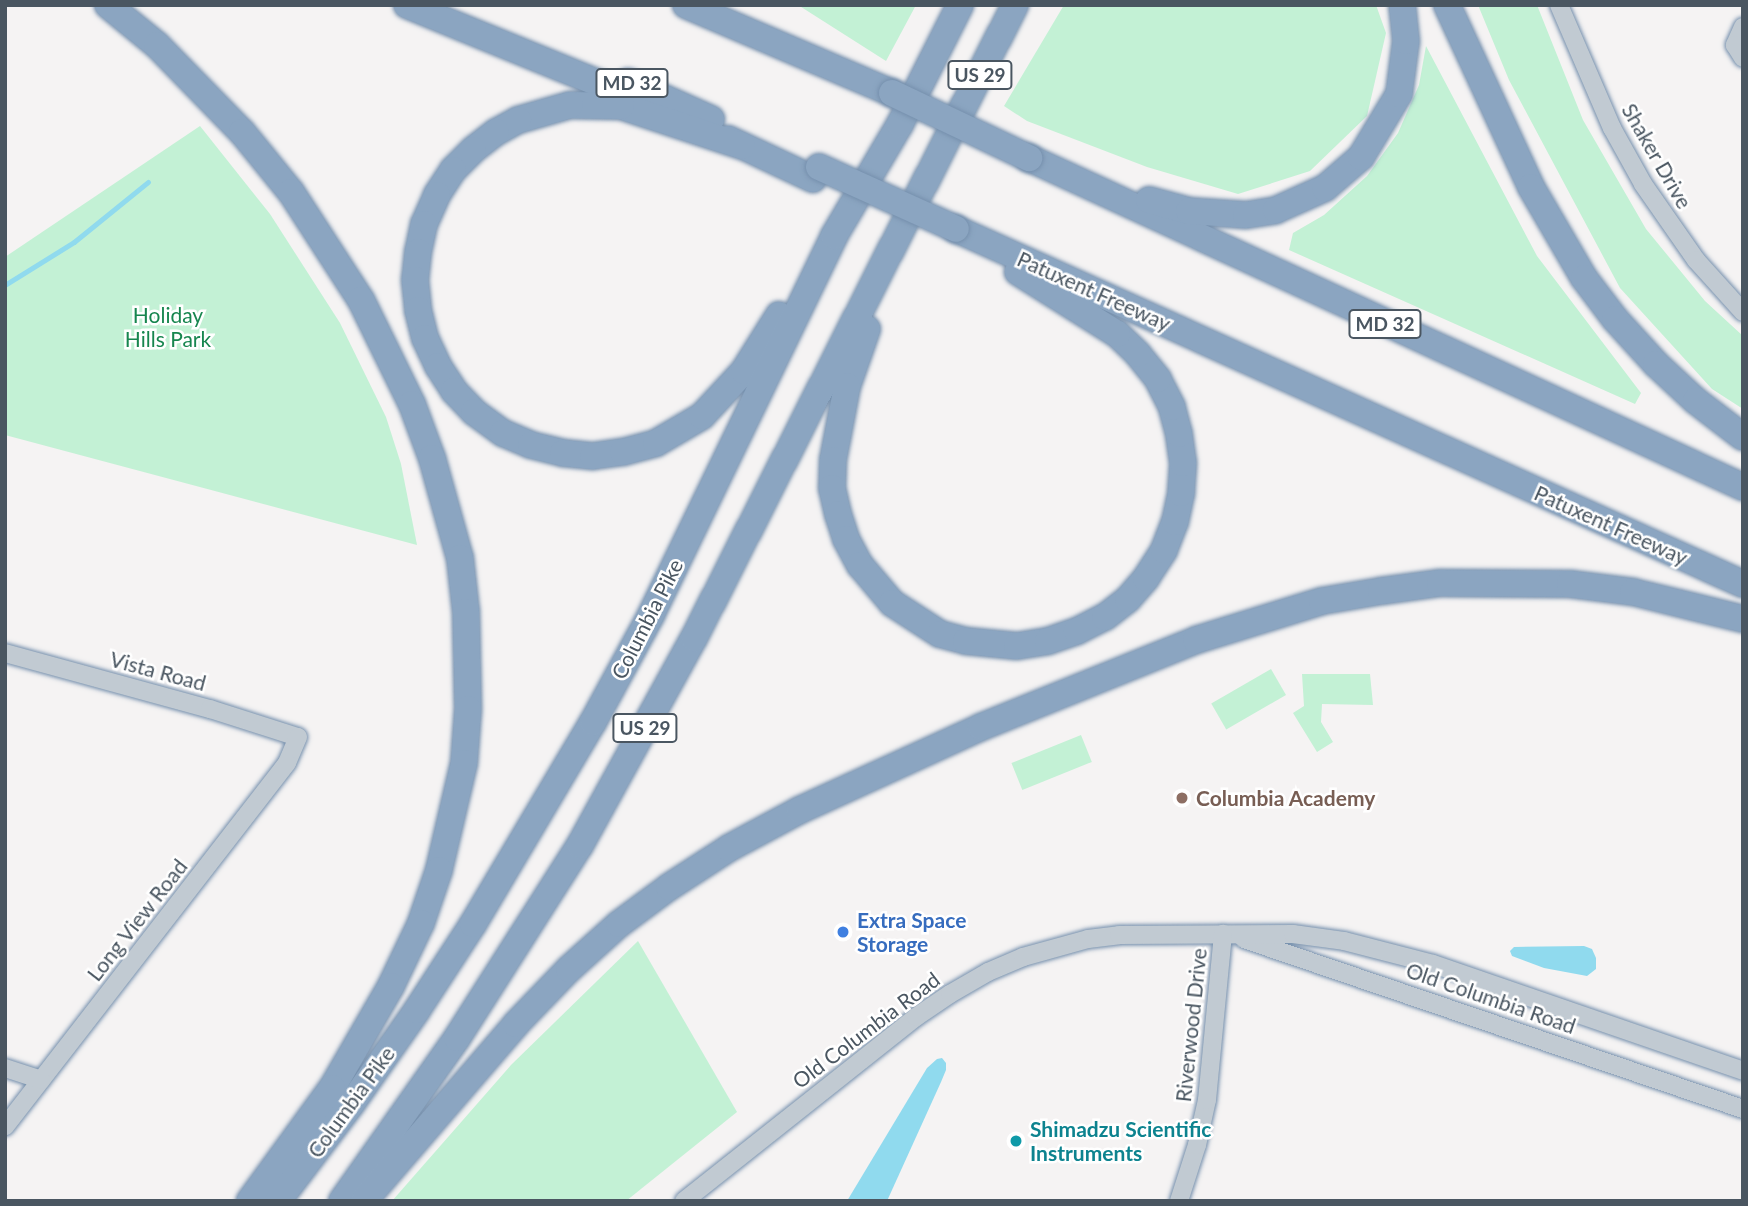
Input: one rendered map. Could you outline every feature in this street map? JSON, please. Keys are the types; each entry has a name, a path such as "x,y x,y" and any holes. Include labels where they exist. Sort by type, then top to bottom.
{"highway":[{"path":"108,5 157,46 242,132 290,192 361,300 407,394 432,457 451,520 465,598 469,663 464,763 439,870 421,923 391,986 346,1064 250,1201"},
{"path":"407,5 576,72 742,146"},
{"name":"Patuxent Freeway","path":"442,5 581,61 953,235 1743,584"},
{"name":"MD 32","path":"686,5 892,93 1743,487"},
{"path":"728,5 892,93"},
{"path":"900,124 943,5"},
{"name":"Columbia Pike","path":"278,1201 417,1010 480,913 587,733 651,615 834,236 900,124 960,5"},
{"name":"US 29","path":"342,1201 457,1038 580,845 694,638 1016,5"},
{"path":"945,144 1034,5"},
{"path":"1029,158 1189,211 1247,215 1276,210 1305,199 1325,188 1361,157 1389,115 1399,94 1404,70 1406,41 1402,5"},
{"path":"1447,5 1531,187 1584,278 1615,319 1656,364 1696,401 1743,437"},
{"path":"816,173 650,114 598,104 570,105 518,120 496,132 453,170 424,224 415,280 425,338 454,391 474,412 503,433 563,453 593,456 622,452 656,443 702,416 744,371 834,236"},
{"path":"903,229 845,397 833,460 835,501 846,539 860,565 892,603 940,634 991,646 1048,641 1077,631 1120,605 1146,578 1164,550 1175,522 1181,493 1183,463 1179,433 1172,407 1158,379 1117,334 953,235"},
{"path":"1018,272 1188,348 1370,418"},
{"path":"364,1201 516,1024 569,969 619,924 719,855 800,810 981,727 1209,635 1322,601 1381,591 1440,583 1570,584 1633,592 1743,619"}],"street":[{"name":"Shaker Drive","path":"1559,5 1612,128 1643,184 1696,260 1743,312"},
{"path":"1743,27 1735,45 1743,58"},
{"name":"Vista Road","path":"5,653 210,709 298,737"},
{"name":"Long View Road","path":"5,1127 287,763 298,737"},
{"name":"Old Columbia Road","path":"684,1201 916,1017 988,972 1023,957 1088,939 1150,932 1293,934 1394,953 1743,1071"},
{"name":"Old Columbia Road","path":"1223,934 1292,954 1743,1109"},
{"name":"Riverwood Drive","path":"1179,1201 1197,1145 1207,1100 1223,934"},
{"path":"5,1069 41,1080"}],"green space":[{"path":"798,5 916,5 886,61"},
{"path":"1064,5 1376,5 1386,33 1367,116 1310,171 1238,194 1147,167 1027,121 1004,106"},
{"path":"1478,5 1537,5 1583,120 1646,229 1705,301 1743,336 1743,409 1712,389 1620,288 1509,80"},
{"path":"1426,46 1537,256 1641,393 1635,404 1289,250 1293,233 1324,215 1367,176 1398,133 1419,85"},
{"name":"Holiday Hills Park","path":"200,126 270,214 340,323 386,417 401,464 417,545 5,435 5,257"},
{"path":"1271,669 1286,695 1226,729 1211,704"},
{"path":"1302,674 1370,674 1373,705 1322,704 1321,722 1333,742 1317,752 1293,713 1304,706"},
{"path":"1081,735 1092,762 1022,790 1011,763"},
{"path":"638,941 737,1112 626,1201 392,1201 511,1065"}],"water":[{"path":"1584,946 1592,949 1596,958 1596,969 1587,976 1544,968 1512,956 1510,951 1514,947"},
{"path":"942,1058 946,1063 946,1070 887,1201 847,1201 927,1068"}],"waterway":[{"path":"5,285 74,242 148,182"}],"place":[{"name":"Columbia Academy","path":"1182,798"},
{"name":"Extra Space Storage","path":"843,932"},
{"name":"Shimadzu Scientific Instruments","path":"1016,1141"}]}
